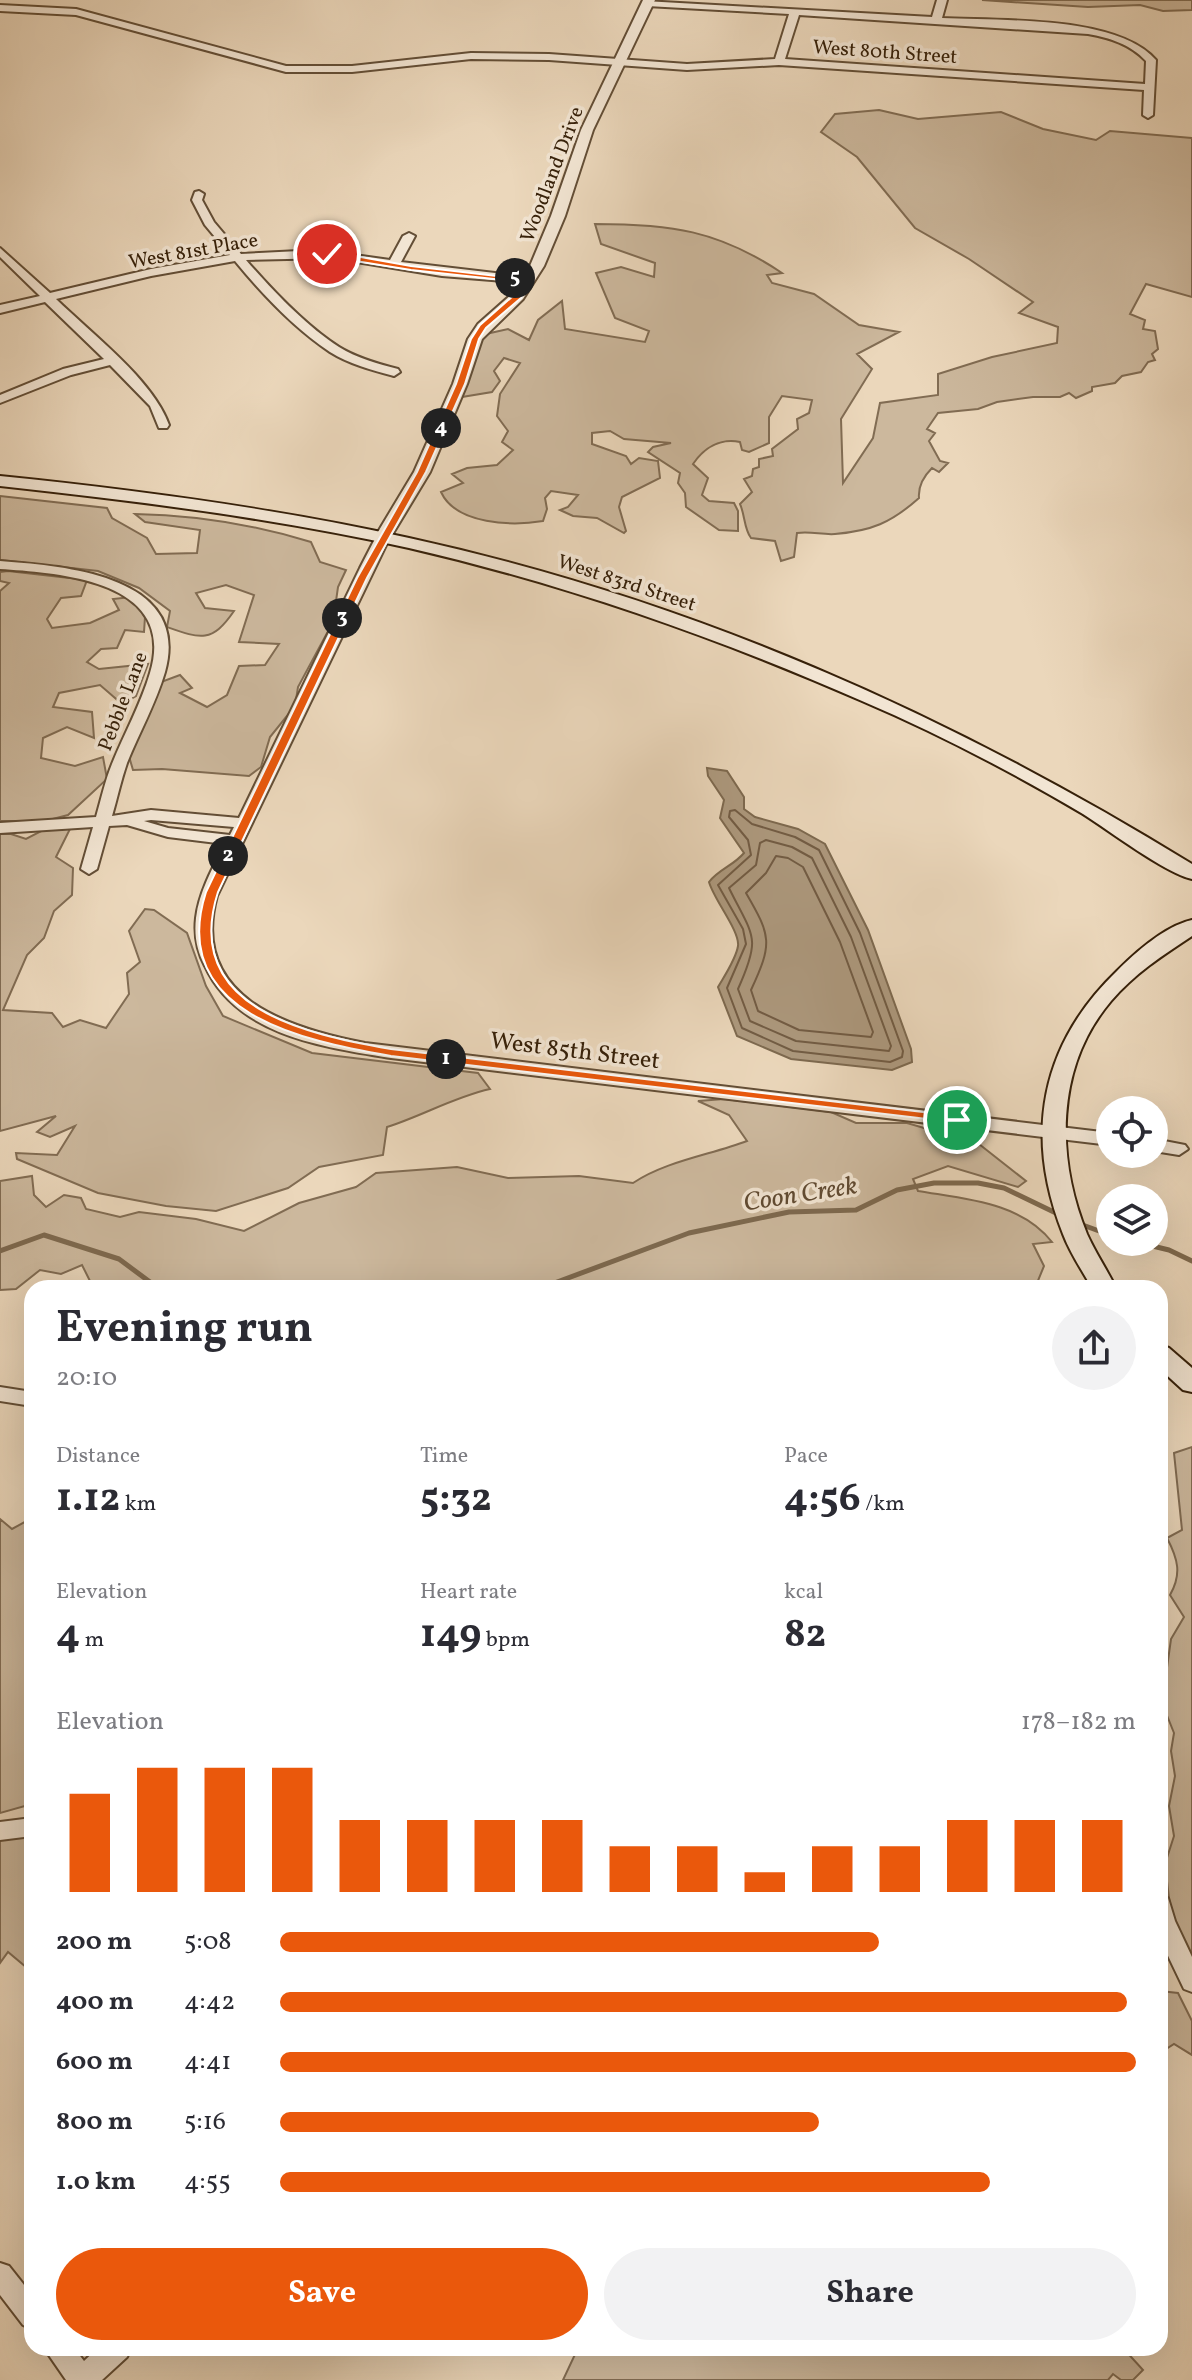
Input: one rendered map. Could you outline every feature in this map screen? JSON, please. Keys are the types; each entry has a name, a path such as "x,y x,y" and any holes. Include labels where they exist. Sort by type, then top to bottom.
{"main road":[{"name":"West 83rd Street","path":"0,481 165,499 383,537 576,587 708,631 875,698 1014,766 1192,873"},
{"path":"1098,1279 1070,1224 1056,1179 1051,1132 1054,1098 1062,1067 1068,1049 1107,991 1133,966 1192,926"},
{"path":"1168,1361 1192,1383"}],"street":[{"path":"936,21 942,0"},
{"path":"648,1 1103,33 1127,41 1151,60 1148,115"},
{"name":"Woodland Drive","path":"244,823 383,537 422,472 460,384 475,339 483,327 518,296 537,266 558,216 587,130 648,1"},
{"name":"West 80th Street","path":"0,8 76,12 286,69 352,69 471,56 549,57 706,67 779,62 1149,87"},
{"path":"779,62 795,12"},
{"path":"199,194 197,200 209,223 267,292 334,349 362,363 394,372"},
{"path":"394,264 409,236"},
{"path":"0,251 115,360 156,405 163,425"},
{"name":"West 81st Place","path":"0,309 134,278 239,259 309,253 528,280"},
{"path":"0,399 67,372 115,360"},
{"name":"Pebble Lane","path":"0,565 64,571 101,580 138,597 153,613 162,637 162,655 118,768 89,869"},
{"path":"0,828 129,820 151,815 244,823"},
{"path":"129,820 143,828 163,832 236,840"},
{"name":"West 85th Street","path":"244,823 205,913 203,935 207,954 215,973 246,1007 297,1032 335,1043 391,1053 1096,1137"},
{"path":"1168,1147 1179,1149"},
{"path":"0,1394 24,1398"},
{"path":"0,1831 24,1828"},
{"path":"1168,1935 1192,1982"},
{"path":"0,2275 24,2306"},
{"path":"63,2356 82,2380 109,2356"}],"shaded area":[{"path":"982,0 1192,0 1192,10 1163,11 1140,5 1088,7"},
{"path":"879,110 918,119 1001,112 1043,129 1096,140 1110,131 1192,138 1192,297 1146,284 1130,314 1145,320 1143,329 1155,331 1158,349 1152,354 1155,360 1148,362 1141,372 1122,376 1115,383 1092,387 1092,391 1076,398 1069,393 1060,397 1033,397 997,402 978,409 938,413 927,429 935,433 929,441 940,461 948,463 939,472 932,468 929,471 919,498 890,520 870,528 835,534 797,533 794,557 781,561 775,541 751,538 749,534 740,504 752,492 744,479 752,476 753,469 759,467 759,459 773,456 772,449 798,429 797,419 809,413 812,400 782,396 769,417 769,443 749,452 742,450 740,442 719,443 702,453 693,464 708,478 702,495 709,501 734,503 738,511 738,531 719,530 686,507 685,493 678,483 680,473 648,452 653,447 671,443 624,439 610,431 592,433 592,444 626,456 631,464 639,458 658,461 660,478 622,497 619,507 624,533 597,518 573,516 560,510 568,507 578,495 551,491 545,498 547,509 543,521 531,523 486,521 459,511 448,503 441,492 463,483 452,474 467,468 497,465 513,450 502,442 508,431 497,416 500,394 520,363 504,358 494,371 500,381 492,392 462,397 471,358 486,334 508,329 529,340 538,320 562,301 565,329 645,342 649,331 615,318 596,273 621,267 654,277 655,263 601,244 595,224 670,228 714,239 736,247 782,273 767,275 772,283 814,294 859,325 899,332 857,354 872,369 841,419 843,483 873,438 880,403 938,395 938,374 992,357 1057,343 1058,327 1019,313 1033,302 969,259 915,228 857,157 821,132 835,114"},
{"path":"0,496 107,508 112,518 147,538 156,554 197,553 200,530 145,522 135,514 180,516 246,525 289,536 311,542 320,562 346,570 338,587 333,622 298,687 295,706 270,737 261,767 249,776 162,769 133,770 128,753 161,682 180,675 192,688 180,693 207,707 227,695 239,666 265,665 279,644 239,642 254,595 226,585 196,593 205,608 234,611 219,629 205,636 167,627 170,611 139,588 98,571 0,560"},
{"path":"0,572 87,580 81,596 61,598 47,619 52,628 90,623 119,610 113,599 131,597 145,617 144,632 125,630 117,648 101,649 87,662 99,669 148,664 136,696 122,704 100,685 59,693 53,707 92,712 94,738 67,727 43,738 41,758 75,766 103,757 107,779 68,815 45,821 0,821 0,591 9,583 0,581"},
{"path":"47,828 70,829 56,857 73,868 72,895 54,911 44,938 27,955 3,1010 52,1013 63,1027 80,1020 106,1028 129,994 127,973 140,962 129,931 145,909 154,910 187,933 206,986 223,1016 312,1053 478,1073 490,1089 387,1127 383,1155 319,1167 288,1188 216,1211 166,1206 98,1193 17,1159 16,1153 57,1155 75,1126 50,1137 37,1132 56,1116 0,1131 0,834 26,839"},
{"path":"724,1099 831,1112 856,1123 907,1123 948,1135 965,1133 1026,1181 1018,1187 948,1166 913,1179 918,1191 991,1204 1025,1218 1052,1242 1033,1244 1044,1266 1038,1280 90,1280 82,1265 61,1274 40,1270 16,1289 0,1290 0,1181 32,1176 34,1195 46,1207 64,1195 81,1198 86,1209 120,1217 139,1212 196,1219 244,1231 299,1203 356,1187 376,1173 457,1167 508,1178 579,1176 633,1183 674,1164 747,1141 729,1115 698,1101"},
{"path":"1192,1447 1192,1958 1171,1915 1168,1890 1168,1855 1174,1836 1169,1806 1175,1776 1171,1751 1174,1733 1168,1718 1168,1660 1171,1639 1184,1617 1170,1595 1177,1566 1168,1537 1182,1530 1174,1453"},
{"path":"0,1519 12,1529 24,1522 24,1806 0,1813"},
{"path":"0,1838 24,1838 24,1965 8,1952 0,1963"},
{"path":"1168,1992 1178,1993 1192,2021 1192,2055 1174,2044 1168,2048"},
{"path":"574,2356 1130,2356 1143,2370 1133,2380 1121,2380 1113,2374 1108,2380 563,2380"}],"water":[{"path":"707,768 727,771 744,797 744,809 755,817 798,829 825,844 868,930 911,1049 912,1062 892,1070 791,1059 737,1036 718,987 735,956 738,940 709,882 744,853 720,818 724,800 708,776"}],"waterway":[{"name":"Coon Creek","path":"563,1280 689,1233 789,1212 856,1210 897,1190 934,1183 978,1183 1004,1188 1060,1215"},
{"name":"Coon Creek","path":"1080,1224 1096,1230"},
{"name":"Coon Creek","path":"0,1251 44,1235 119,1259 147,1280"},
{"name":"Coon Creek","path":"1168,1250 1192,1261"}],"route":[{"path":"327,254 449,273 528,280 518,296 483,327 475,339 460,384 422,472 362,578 212,892 205,913 203,935 215,973 233,995 256,1014 297,1032 335,1043 391,1053 957,1120"}]}
